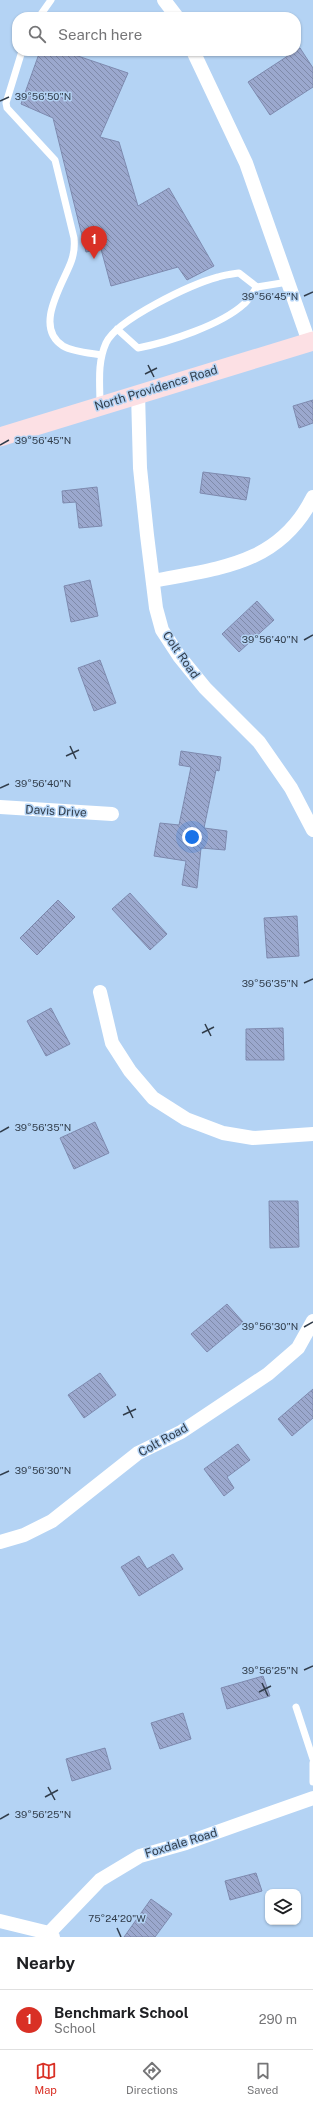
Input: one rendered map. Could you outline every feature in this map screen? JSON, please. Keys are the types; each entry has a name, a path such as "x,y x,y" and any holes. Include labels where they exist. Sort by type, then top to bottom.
{"main road":[{"name":"North Providence Road","path":"0,437 311,341"}],"street":[{"path":"164,0 173,12"},
{"path":"195,56 246,164 288,282 311,341"},
{"name":"Colt Road","path":"138,394 140,468 156,608 162,630 179,656 205,688 259,742 291,788 313,830"},
{"path":"153,581 214,569 248,560 277,543 306,512 313,497"},
{"name":"Davis Drive","path":"0,807 112,814"},
{"path":"100,992 112,1043 130,1071 153,1098 186,1119 223,1133 253,1138 313,1134"},
{"name":"Colt Road","path":"0,1542 24,1535 52,1521 138,1453 181,1432 268,1374 298,1348 313,1322"},
{"name":"Foxdale Road","path":"51,1935 100,1880 140,1856 186,1843 313,1798"},
{"path":"0,1921 51,1935"}],"lane":[{"path":"43,12 51,0"},
{"path":"20,56 6,103 7,108 55,160 74,238 75,249 71,263 52,307 50,322 51,329 54,337 63,346 102,355"},
{"path":"100,406 100,361 107,341 117,329 128,320 169,298 217,277 239,273 257,287"},
{"path":"117,329 138,348 164,343 224,317 245,304 257,287 288,282"},
{"path":"296,1707 313,1759"},
{"path":"313,1763 313,1782"}],"building":[{"path":"301,50 313,68 313,87 270,115 248,82 288,56 301,56"},
{"path":"38,56 78,56 128,73 100,137 119,142 138,206 169,188 214,266 187,280 178,267 111,286 101,249 86,252 53,118 21,104"},
{"path":"313,400 313,423 299,428 293,406"},
{"path":"203,472 250,478 246,500 200,493"},
{"path":"97,487 102,526 79,528 76,502 63,503 62,491"},
{"path":"90,580 98,616 71,622 64,586"},
{"path":"257,601 274,620 239,652 222,634"},
{"path":"100,660 116,703 94,711 78,668"},
{"path":"181,751 221,757 219,771 216,770 204,828 227,831 225,850 201,848 197,888 182,885 186,861 154,856 160,823 179,825 191,767 179,765"},
{"path":"130,893 167,934 150,950 112,909"},
{"path":"58,900 75,917 37,955 20,938"},
{"path":"297,916 299,956 267,958 264,918"},
{"path":"51,1008 70,1044 46,1056 27,1021"},
{"path":"283,1028 284,1060 246,1060 246,1029"},
{"path":"95,1122 109,1153 74,1169 60,1138"},
{"path":"269,1201 298,1201 299,1247 270,1248"},
{"path":"227,1304 243,1322 207,1352 191,1334"},
{"path":"100,1373 116,1395 84,1418 68,1395"},
{"path":"313,1389 313,1418 292,1436 278,1419"},
{"path":"238,1444 250,1460 227,1477 234,1488 224,1496 204,1469"},
{"path":"173,1554 183,1569 139,1596 121,1567 139,1556 147,1569"},
{"path":"263,1676 270,1696 227,1709 221,1688"},
{"path":"183,1713 191,1739 160,1749 151,1723"},
{"path":"105,1748 111,1769 72,1781 66,1759"},
{"path":"256,1873 262,1891 230,1900 225,1881"},
{"path":"151,1899 172,1914 155,1937 124,1937"}],"place":[{"name":"Benchmark School","path":"94,259"}]}
